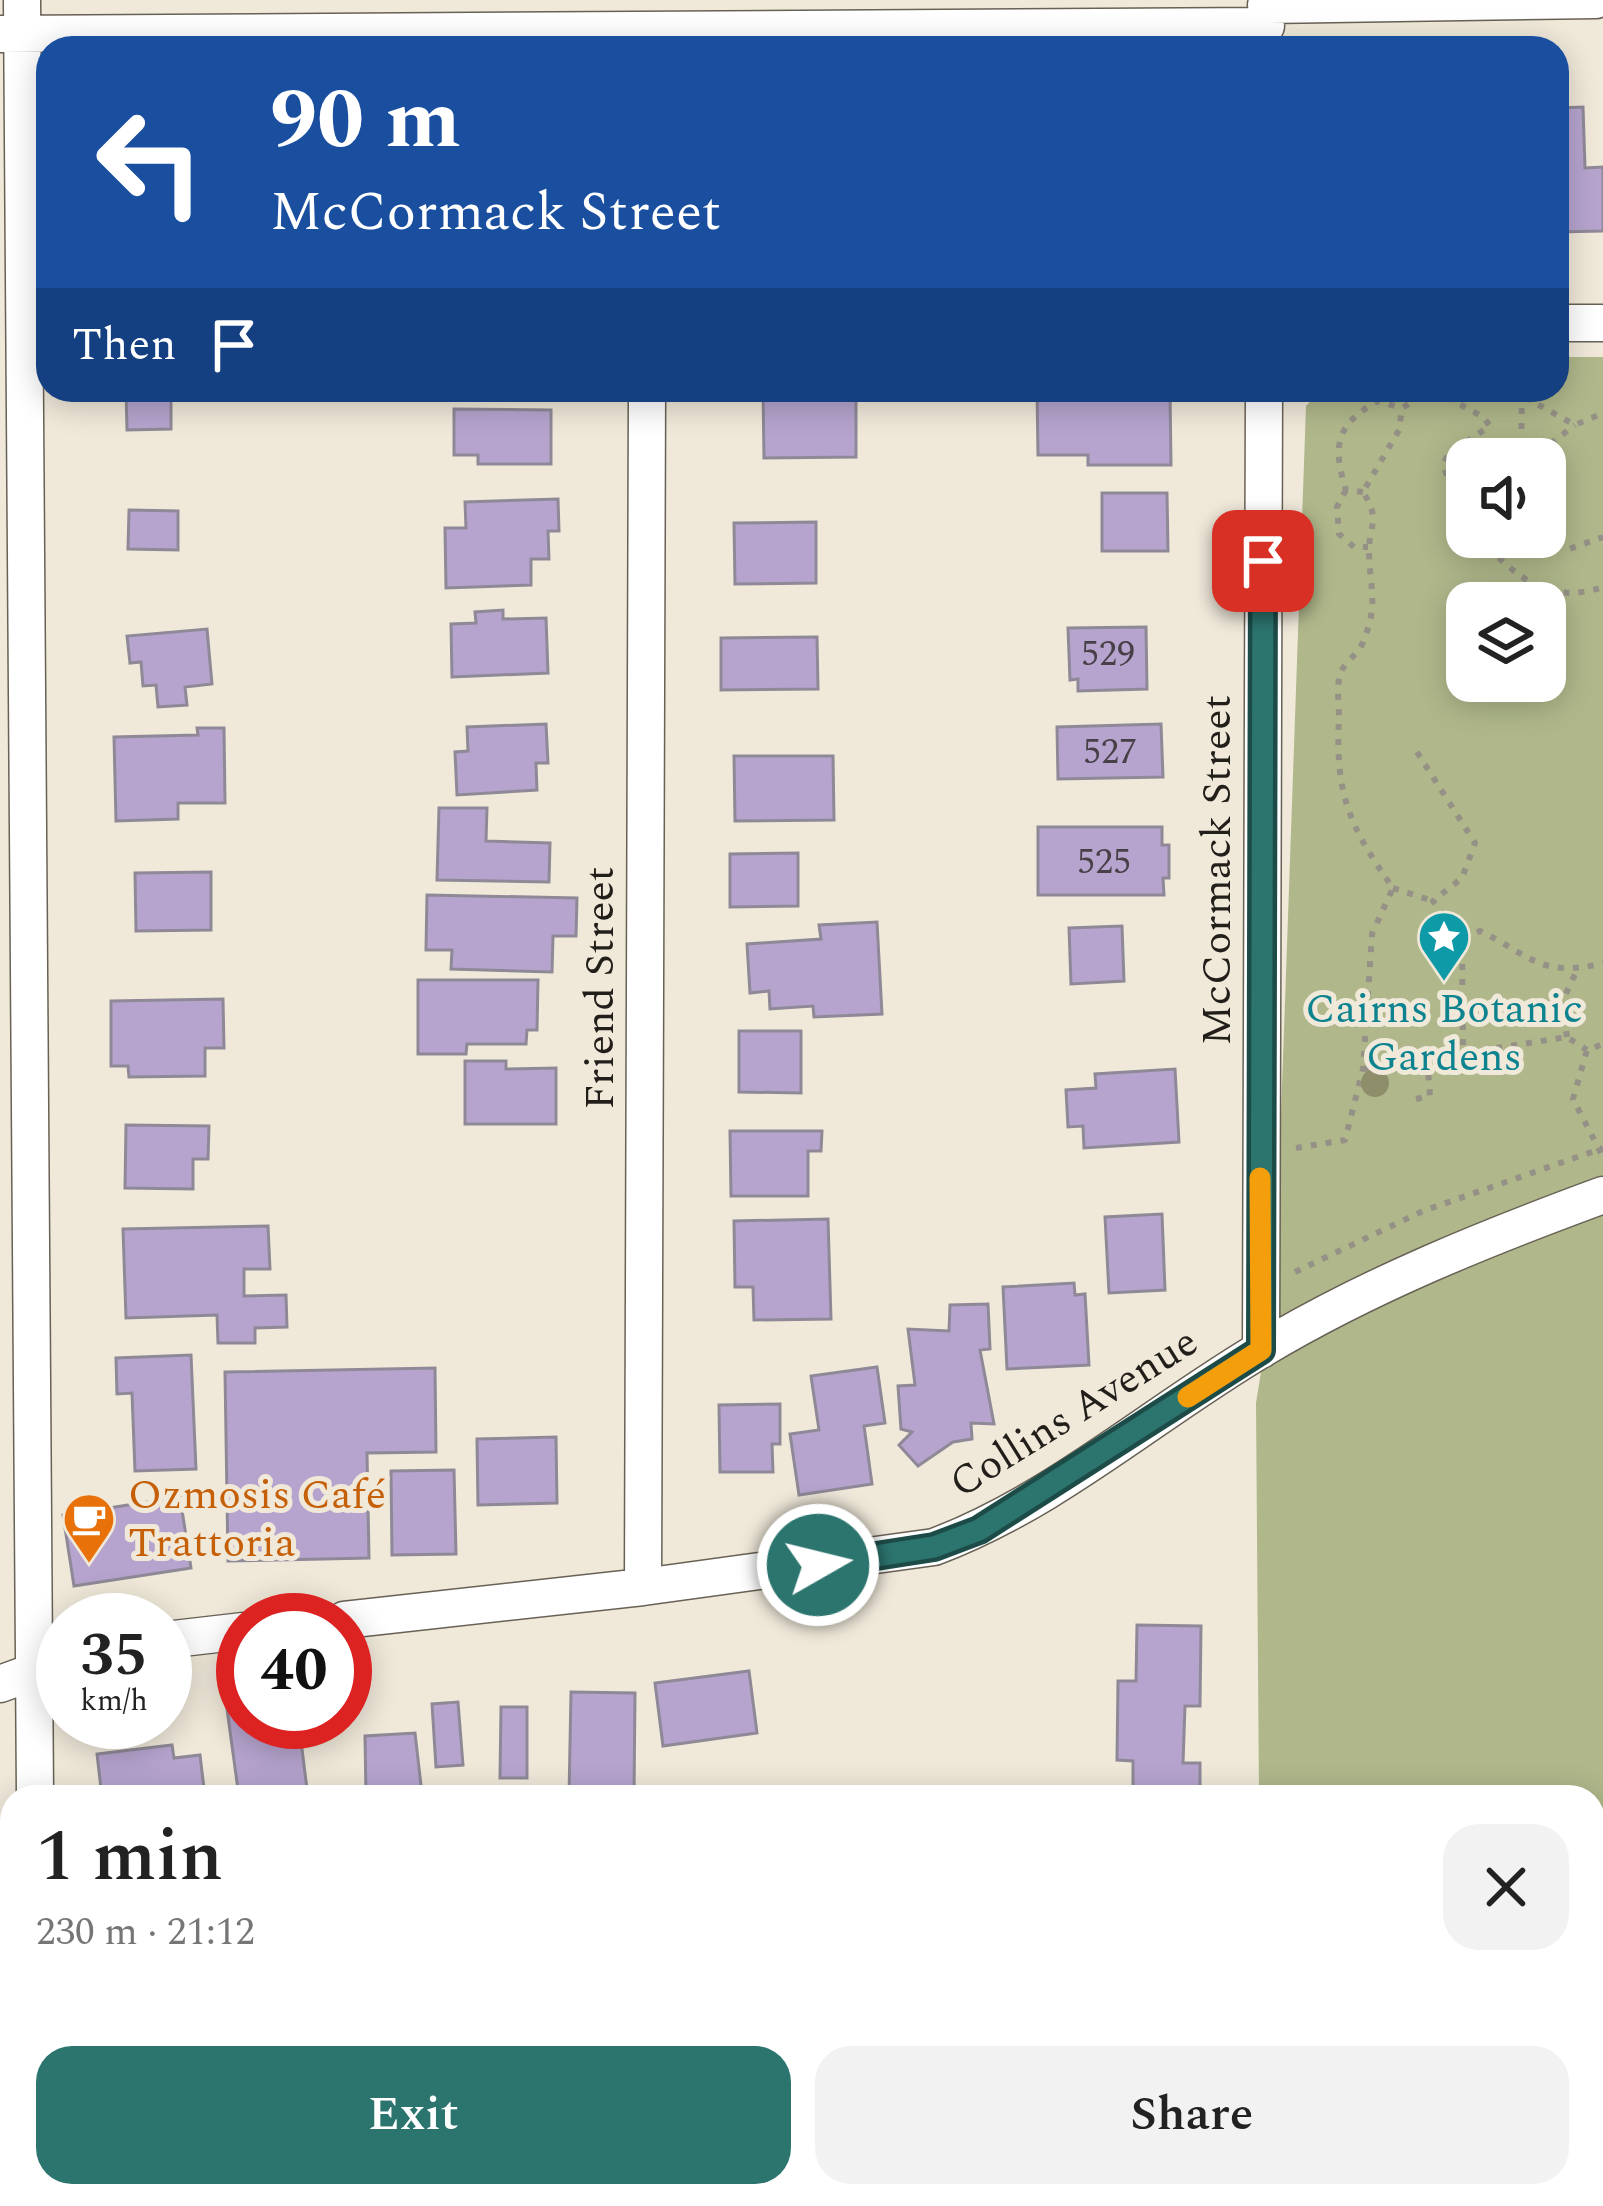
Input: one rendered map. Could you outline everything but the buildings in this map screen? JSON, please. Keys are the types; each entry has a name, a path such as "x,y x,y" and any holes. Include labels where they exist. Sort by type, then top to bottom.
{"street":[{"path":"48,1593 15,22 1266,20 1596,0"},
{"path":"1569,323 1603,323"},
{"name":"Friend Street","path":"643,1587 647,402"},
{"name":"McCormack Street","path":"1261,1350 1264,402"},
{"name":"Collins Avenue","path":"372,1617 862,1560 934,1547 979,1530 1261,1350 1357,1297 1509,1230 1603,1196"},
{"path":"0,1684 36,1670"},
{"path":"36,1785 40,1749"}],"path":[{"path":"1368,547 1354,547 1339,534 1337,507 1346,490 1337,463 1341,433 1355,413 1376,402"},
{"path":"1381,402 1402,408 1412,402"},
{"path":"1451,402 1490,426 1472,438"},
{"path":"1521,438 1522,402"},
{"path":"1537,402 1576,425"},
{"path":"1363,492 1399,430 1402,408"},
{"path":"1558,438 1603,413"},
{"path":"1346,490 1363,492 1373,507 1374,533 1368,547 1375,610 1360,650 1341,672 1336,764 1341,794 1365,848 1393,888 1432,901 1462,939 1463,1051"},
{"path":"1566,547 1603,537"},
{"path":"1498,558 1524,583 1577,596 1603,587"},
{"path":"1417,752 1475,843 1462,878 1432,901"},
{"path":"1260,1154 1345,1140 1364,1069 1372,934 1393,888"},
{"path":"1462,939 1480,931 1528,962 1577,970 1603,963"},
{"path":"1567,1037 1561,1004 1577,970"},
{"path":"1364,1069 1567,1037 1587,1050"},
{"path":"1587,1050 1603,1045"},
{"path":"1587,1050 1573,1099 1602,1149 1603,1160"},
{"path":"1416,1099 1430,1096 1427,1056"},
{"path":"1259,1288 1424,1211 1602,1149"}],"green space":[{"name":"Cairns Botanic Gardens","path":"1569,357 1603,357 1603,1785 1259,1785 1256,1403 1275,1285 1306,406 1310,402 1569,402"}],"slow traffic":[{"path":"1188,1397 1261,1350 1260,1178"}],"place":[{"name":"Cairns Botanic Gardens","path":"1444,983"},
{"name":"Ozmosis Café Trattoria","path":"89,1565"}],"route":[{"path":"818,1565 934,1547 979,1530 1261,1350 1263,561"}]}
